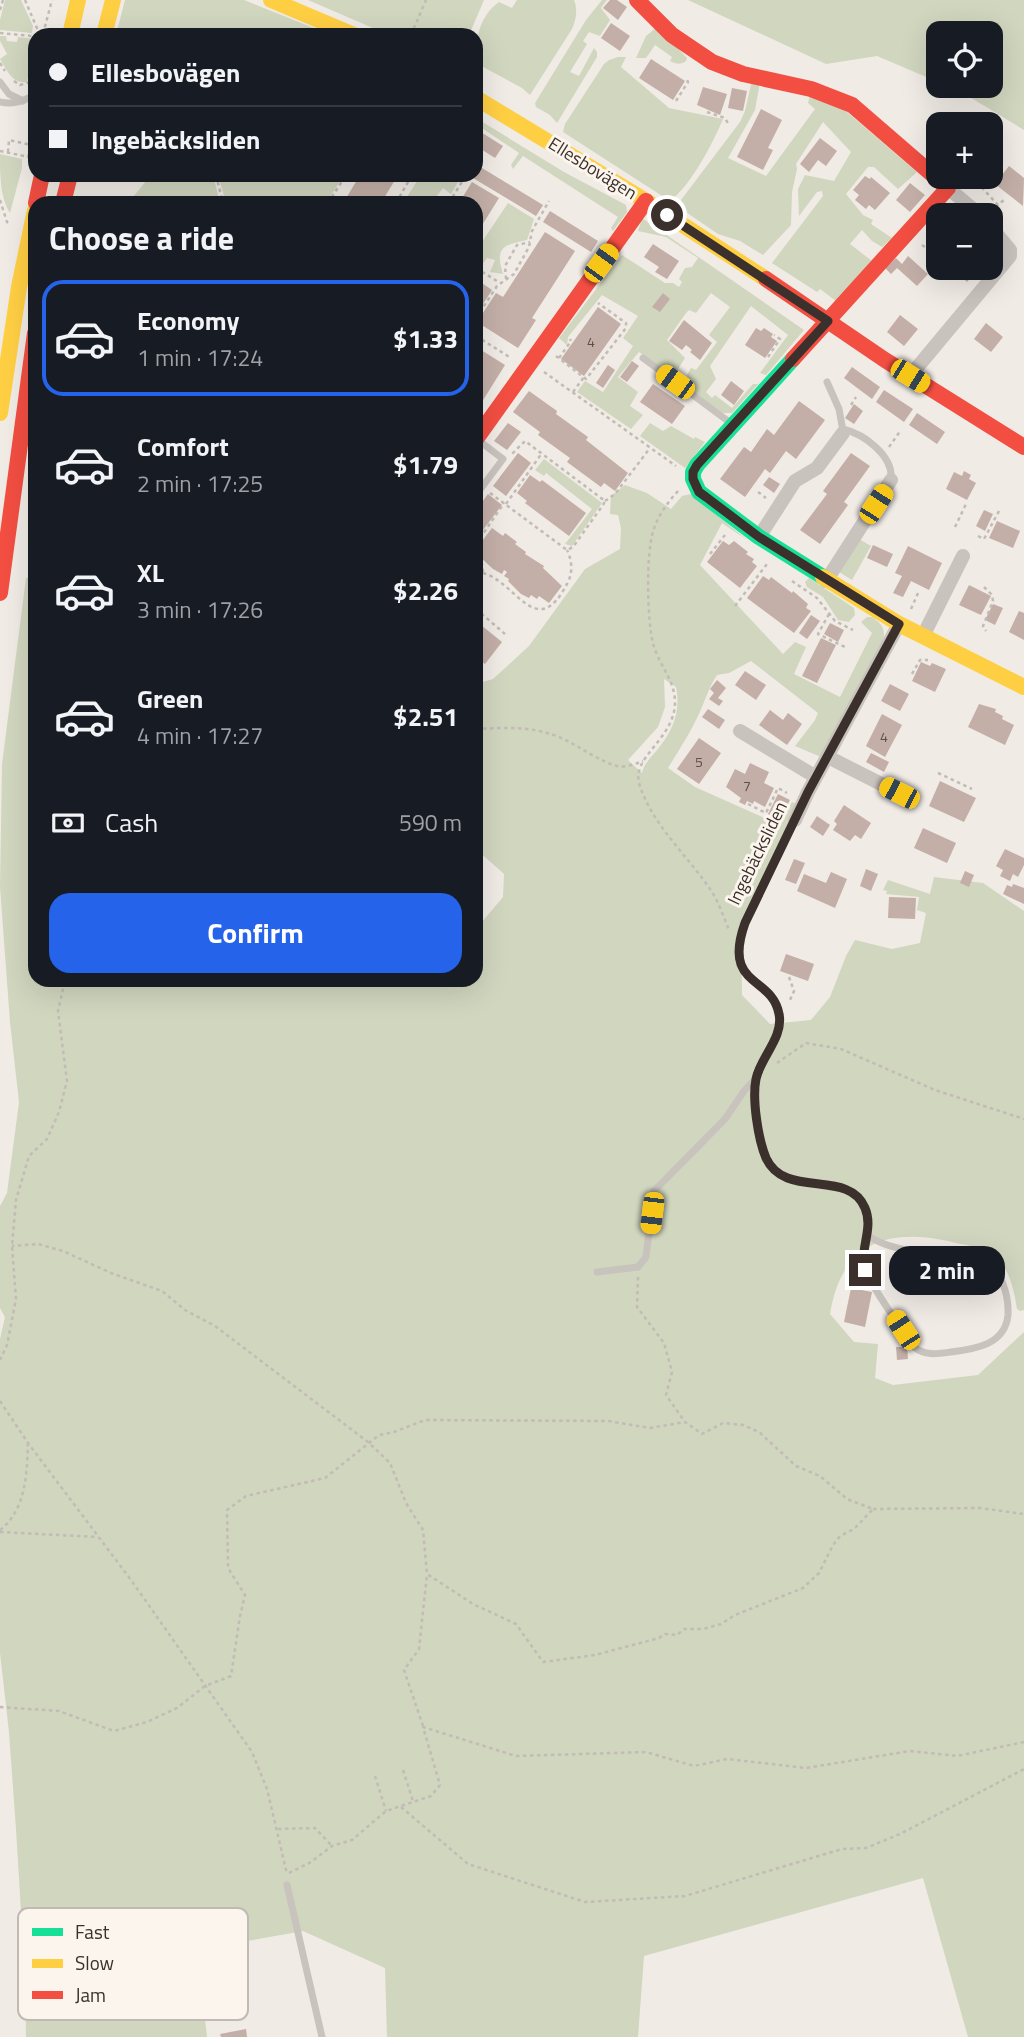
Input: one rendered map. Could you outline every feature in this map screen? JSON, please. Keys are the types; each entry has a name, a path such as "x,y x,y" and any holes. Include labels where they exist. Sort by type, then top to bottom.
{"main road":[{"path":"72,28 78,0"},
{"path":"106,28 113,0"},
{"path":"271,0 337,28"},
{"path":"637,0 678,41 701,58 743,74 798,83 838,97 852,105 926,169"},
{"name":"Ellesbovägen","path":"483,102 646,201 910,376 1024,447"},
{"path":"947,189 732,424 697,465 693,479 699,492 759,537 827,581 899,624 1024,687"},
{"path":"483,429 646,201"},
{"path":"0,413 28,244"},
{"path":"0,593 28,385"}],"street":[{"path":"949,189 966,203"},
{"path":"1003,242 1010,250 1003,266"},
{"path":"910,376 991,280"},
{"path":"759,537 795,481 817,468 843,431"},
{"path":"827,581 891,480"},
{"path":"923,636 964,556"},
{"name":"Ingebäcksliden","path":"795,820 899,624"},
{"path":"740,731 816,777"},
{"path":"828,757 899,793"}],"lane":[{"path":"0,82 9,94 23,101"},
{"path":"0,102 9,104 28,99"},
{"path":"643,358 732,424"},
{"path":"827,382 839,409 843,431 859,435 882,454 892,475 891,480"},
{"path":"483,444 503,459 483,486"},
{"name":"Ingebäcksliden","path":"739,945 745,923 795,820"},
{"path":"597,1272 638,1266 646,1257 654,1191 725,1119 756,1078 777,1031 779,1014 772,999 744,972 740,962 739,945"},
{"path":"756,1078 761,1142 767,1160 774,1170 795,1181 831,1185 859,1198 869,1220 863,1263 868,1276 919,1351 933,1354 974,1350 991,1342 1007,1324 1008,1303 1002,1281 982,1258 908,1250 885,1244 867,1235"},
{"path":"287,1885 322,2037"}],"path":[{"path":"0,10 3,0"},
{"path":"24,0 39,28"},
{"path":"44,28 52,0"},
{"path":"414,28 426,0"},
{"path":"0,33 28,36"},
{"path":"0,63 10,79 20,85 28,83"},
{"path":"676,101 688,82 686,78"},
{"path":"707,112 725,118 729,125"},
{"path":"8,152 9,141 28,144"},
{"path":"0,151 26,157 28,152"},
{"path":"983,189 998,205 1005,199"},
{"path":"0,200 7,222 11,225"},
{"path":"483,308 500,283 511,276 521,261 532,231 549,201"},
{"path":"8,236 14,215"},
{"path":"506,279 505,267 510,256 519,243 530,242"},
{"path":"922,245 926,248"},
{"path":"510,256 521,261"},
{"path":"483,272 500,283"},
{"path":"542,346 586,379 627,326 596,302"},
{"path":"559,358 576,329"},
{"path":"766,361 780,339 774,335"},
{"path":"483,339 572,393 693,479 668,501 653,531 650,545 650,629 658,659 674,689 675,704 671,725 666,734 638,769 638,784 650,808 713,894 736,944 739,945"},
{"path":"572,393 584,377"},
{"path":"882,454 901,430"},
{"path":"503,459 525,442 605,501"},
{"path":"567,550 573,547 605,501 615,494 650,447"},
{"path":"483,534 542,453"},
{"path":"483,488 567,550 571,566 564,591 551,606 536,610 484,572 483,568"},
{"path":"955,527 967,502"},
{"path":"978,536 984,539 999,511"},
{"path":"710,554 726,532"},
{"path":"735,606 769,562 762,557"},
{"path":"785,575 817,598 835,621 853,630"},
{"path":"984,587 992,595 993,601 983,626 986,631"},
{"path":"829,614 818,634 845,647"},
{"path":"483,615 505,634"},
{"path":"483,729 517,728 546,732 618,766 629,766 643,761"},
{"path":"938,772 972,789"},
{"path":"748,804 766,813 778,788 787,793"},
{"path":"789,977 794,991 790,1000"},
{"path":"0,1360 7,1345 16,1299 12,1246 16,1200 29,1156 47,1139 59,1112 67,1081 58,1011 63,987"},
{"path":"763,1063 768,1069 806,1043 841,1049 935,1090 1024,1119"},
{"path":"12,1246 38,1244 63,1251 111,1273 162,1291 185,1310 215,1326 368,1442 390,1462 406,1503 422,1530 427,1574 419,1649 404,1670 440,1785 431,1796 386,1811 352,1840 332,1846 287,1874"},
{"path":"638,1266 637,1307 664,1343 672,1372 666,1395 685,1422 702,1434 723,1423 743,1425 759,1432 796,1466 820,1476 847,1499 873,1508 980,1508 1024,1514"},
{"path":"0,1401 251,1752 267,1790 278,1829 287,1885"},
{"path":"0,1707 59,1711 114,1731 147,1723 177,1707 205,1686 231,1676 246,1595 228,1569 227,1510 246,1496 325,1478 379,1435 425,1420 608,1421 650,1428 685,1422"},
{"path":"0,1531 11,1522 26,1483 28,1443"},
{"path":"427,1574 473,1604 516,1624 542,1662 558,1661 635,1645 665,1634 677,1635 684,1629 703,1629 721,1624 735,1615 803,1588 819,1573 832,1545 840,1536 854,1529 873,1508"},
{"path":"0,1531 98,1537"},
{"path":"423,1727 516,1756 646,1752 694,1766 727,1759 806,1768 910,1751 957,1756 1024,1742"},
{"path":"400,1806 468,1864 585,1902 660,1898 685,1896 842,1849 866,1848 900,1834 1024,1769"},
{"path":"402,1770 413,1801"},
{"path":"375,1776 386,1811"},
{"path":"278,1829 315,1828 332,1846"}],"green space":[{"path":"5,0 21,0 33,28 28,28 28,33 0,30"},
{"path":"125,0 244,0 314,28 118,28"},
{"path":"308,0 484,0 472,28 373,28"},
{"path":"517,0 574,0 576,7 572,29 530,95 483,67 482,22 499,2 512,8"},
{"path":"602,0 607,0 601,8 610,20 600,36 589,32 583,41 587,44 570,72 579,76 594,48 597,57 557,123 550,115 536,107 535,103 586,20"},
{"path":"688,0 1024,0 1024,130 1003,117 1003,112 994,112 971,98 1003,98 1003,21 926,21 926,77 877,56 826,64"},
{"path":"657,27 687,58 686,61 678,64 670,61 672,57 655,45 646,58 636,58 646,36"},
{"path":"0,36 6,36 7,41 17,42 18,37 28,38 27,82 17,81 8,72 0,59 7,54"},
{"path":"618,57 626,57 621,67 669,108 723,119 693,175 670,201 563,132 565,124 604,64"},
{"path":"752,80 760,82 755,110 728,158 766,176 815,109 808,103 810,95 833,100 917,172 898,189 874,167 868,167 846,194 863,215 873,220 871,224 892,238 882,247 862,230 850,244 872,261 836,301 820,289 817,292 772,263 823,196 822,191 817,192 799,216 798,189 805,175 834,181 851,152 823,122 796,164 791,225 763,255 740,241 718,234 680,208 681,200 740,122"},
{"path":"483,122 564,172 626,205 627,212 613,231 611,228 618,217 523,156 513,169 511,165 519,153 483,129"},
{"path":"0,154 22,159 10,213 2,193"},
{"path":"145,182 215,182 218,196 134,196"},
{"path":"220,182 340,182 330,196 224,196"},
{"path":"416,182 458,182 451,194 443,188 437,196 408,196"},
{"path":"508,203 534,219 527,240 506,246 500,253 503,274 490,272 495,260 487,258 483,263 483,240"},
{"path":"642,218 804,330 766,375 760,373 788,335 751,306 710,366 716,379 706,392 712,398 715,395 732,408 753,384 758,384 732,413 723,413 689,389 687,375 691,368 696,370 717,342 709,335 730,307 711,293 696,313 689,310 686,313 667,340 685,358 673,377 639,352 618,377 638,392 630,406 643,415 631,429 577,392 585,381 603,392 633,346 623,338 638,316 602,295 568,337 567,345 559,338 622,255 665,283 673,283 679,287 682,282 679,279 685,268 692,267 698,258 666,237 638,231"},
{"path":"650,423 663,431 671,426 705,442 685,468 640,436"},
{"path":"544,459 602,503 572,546 565,544 592,509 546,473 544,476 535,470"},
{"path":"625,485 647,493 671,509 682,496 691,494 747,540 722,523 700,565 783,654 795,642 806,647 794,674 840,697 872,633 861,622 872,617 883,630 883,641 821,757 795,746 818,713 751,661 729,673 717,675 696,721 668,768 695,787 780,825 792,802 796,804 741,923 742,995 770,1024 811,1020 830,997 855,940 892,949 920,943 926,913 917,910 919,897 886,894 887,891 883,890 888,880 930,894 934,877 983,883 1024,911 1024,1310 1017,1309 1008,1273 989,1253 948,1241 904,1237 885,1240 855,1257 844,1272 830,1314 854,1342 878,1344 875,1378 893,1385 978,1375 1024,1332 1024,2037 968,2037 923,1878 644,1956 638,2037 387,2037 385,1968 303,1931 248,1941 248,1908 21,1908 9,1732 0,1653 0,1339 5,1317 0,1308 0,1206 7,1193 19,1102 0,887 2,764 26,578 28,987 483,987 483,921 503,897 504,874 483,855 483,682 493,679 529,646 585,569 620,549 621,528 618,515 610,514 611,496","holes":["664,679 676,687 671,728 642,773 628,760 658,727 665,707"]},
{"path":"859,539 871,546 852,580 839,572"},
{"path":"809,578 854,608 855,615 849,622 838,620 823,597 807,587 805,582"},
{"path":"26,2020 205,2020 207,2037 26,2037"}],"building":[{"path":"610,0 617,0 627,7 618,20 603,8"},
{"path":"611,23 630,36 620,51 601,38"},
{"path":"651,59 685,81 673,100 639,78"},
{"path":"703,87 727,94 720,115 697,105"},
{"path":"732,88 747,91 743,111 728,108"},
{"path":"761,109 782,120 768,148 773,150 763,170 737,157"},
{"path":"483,133 503,146 495,158 483,150"},
{"path":"820,138 837,151 826,166 818,160 809,172 800,164"},
{"path":"1009,166 1024,178 1023,206 1001,189 1003,174"},
{"path":"483,169 543,205 536,216 480,182 483,182"},
{"path":"865,176 870,179 871,177 890,193 875,210 869,205 866,209 855,200 859,195 853,190"},
{"path":"356,182 394,182 385,196 347,196"},
{"path":"472,182 499,198 483,224 483,196 463,196"},
{"path":"910,183 925,195 910,212 896,200"},
{"path":"550,211 598,241 591,252 543,222"},
{"path":"545,232 575,251 532,318 536,320 518,348 483,326 483,313 496,293 503,297"},
{"path":"653,244 679,261 667,279 655,272 659,267 644,257"},
{"path":"908,256 926,272 926,276 917,286 897,268 891,274 885,268 896,258 902,264"},
{"path":"483,284 492,290 483,304"},
{"path":"663,293 670,299 660,312 652,307"},
{"path":"598,307 621,324 584,376 561,359"},
{"path":"900,315 918,329 904,346 887,332"},
{"path":"684,320 712,343 700,360 686,345 682,350 669,341"},
{"path":"986,323 1003,337 991,352 974,339"},
{"path":"756,328 761,331 764,328 773,334 771,337 777,341 765,358 745,345"},
{"path":"483,351 505,365 483,400"},
{"path":"632,361 639,366 627,382 620,377"},
{"path":"608,365 615,370 603,388 596,383"},
{"path":"852,367 880,387 872,399 844,378"},
{"path":"731,381 744,391 734,405 721,395"},
{"path":"653,384 685,406 672,424 640,402"},
{"path":"884,390 913,409 904,422 876,402"},
{"path":"529,391 557,411 556,414 588,437 586,440 628,473 615,491 604,483 601,487 567,462 570,458 538,435 540,432 513,412"},
{"path":"799,401 825,420 796,459 786,451 770,473 765,469 745,497 720,479 744,447 751,452 767,429 774,435"},
{"path":"854,404 863,411 854,424 845,418"},
{"path":"917,413 945,432 937,444 909,425"},
{"path":"508,423 521,432 507,450 494,441"},
{"path":"518,453 531,463 506,496 493,486"},
{"path":"851,453 870,466 844,502 848,505 820,544 800,530 827,494 823,491"},
{"path":"964,471 971,475 969,479 976,483 967,500 946,489 954,472 962,476"},
{"path":"530,475 540,482 542,480 586,513 569,536 525,503 527,501 517,493"},
{"path":"769,477 780,484 774,493 763,485"},
{"path":"488,494 502,505 483,530 483,501"},
{"path":"984,510 993,514 985,531 976,526"},
{"path":"997,521 1020,531 1013,548 989,538"},
{"path":"492,528 503,536 505,533 517,542 515,544 526,552 525,554 544,566 562,586 549,603 539,596 537,599 521,594 504,576 507,572 504,570 502,574 483,560 483,540"},
{"path":"723,541 729,545 734,541 748,552 746,554 754,559 752,562 757,566 740,588 707,562"},
{"path":"873,545 893,554 887,567 867,558"},
{"path":"908,546 942,563 929,590 911,581 903,597 893,593 902,576 895,573"},
{"path":"763,576 769,580 771,577 808,604 806,608 811,611 794,633 747,598"},
{"path":"969,585 991,596 981,615 959,605"},
{"path":"993,604 1003,608 995,625 985,620"},
{"path":"1019,611 1024,613 1024,640 1009,632"},
{"path":"811,615 820,621 807,639 799,633"},
{"path":"830,623 844,630 838,642 824,634"},
{"path":"483,627 502,642 485,664 483,663"},
{"path":"821,638 836,645 817,683 802,676"},
{"path":"921,662 946,669 935,692 912,681"},
{"path":"745,671 766,685 756,700 735,685"},
{"path":"717,680 726,688 718,698 723,701 719,706 709,699 714,693 710,689"},
{"path":"890,684 909,694 900,711 881,701"},
{"path":"979,704 996,709 995,712 1003,716 1002,719 1014,725 1005,745 968,727"},
{"path":"708,709 725,720 719,729 702,717"},
{"path":"770,710 783,720 788,713 802,724 787,745 759,725"},
{"path":"882,714 902,725 885,757 866,746"},
{"path":"699,738 721,753 699,784 677,769"},
{"path":"871,753 889,762 884,772 866,762"},
{"path":"750,763 769,772 764,783 774,788 765,807 754,801 753,804 747,801 745,805 739,802 741,798 726,787 735,769 745,774"},
{"path":"940,781 976,798 964,822 929,806"},
{"path":"778,794 790,800 779,820 768,814"},
{"path":"844,805 871,823 861,839 855,835 850,841 833,830 837,824 834,821"},
{"path":"817,816 830,825 823,836 810,827"},
{"path":"923,828 956,843 947,863 914,848"},
{"path":"1005,849 1024,858 1024,865 1018,877 1013,874 1010,881 1000,876 1003,870 996,866"},
{"path":"794,859 805,863 796,884 785,880"},
{"path":"866,869 878,874 871,891 860,886"},
{"path":"965,871 974,875 969,887 960,883"},
{"path":"831,872 847,879 835,908 797,891 804,874 826,883"},
{"path":"1013,884 1024,888 1024,904 1003,894 1007,885 1012,887"},
{"path":"889,897 916,898 915,919 888,918"},
{"path":"786,954 814,964 808,981 780,971"},
{"path":"851,1288 872,1292 865,1327 844,1322"},
{"path":"896,1347 907,1347 908,1359 897,1360"},
{"path":"246,2029 247,2037 221,2037 220,2034"}],"traffic: fast":[{"path":"793,359 697,465 693,479 699,492 759,537 823,577"}],"traffic: slow":[{"path":"72,28 78,0"},
{"path":"106,28 113,0"},
{"path":"271,0 337,28"},
{"path":"483,102 646,201 766,279"},
{"path":"0,413 28,244"},
{"path":"823,577 899,624 1024,687"}],"traffic: jam":[{"path":"637,0 672,35 712,62 743,74 811,89 852,105 948,188 793,359"},
{"path":"38,196 40,182"},
{"path":"65,196 68,182"},
{"path":"483,429 646,201"},
{"path":"766,279 885,360 1024,447"},
{"path":"0,593 28,385"}],"route":[{"path":"667,215 828,321 697,465 693,472 695,486 699,492 759,537 899,624 808,792 739,939 740,962 744,972 768,994 779,1014 777,1031 756,1078 758,1128 767,1160 774,1170 795,1181 831,1185 849,1190 859,1198 869,1220 863,1252 865,1270"}]}
